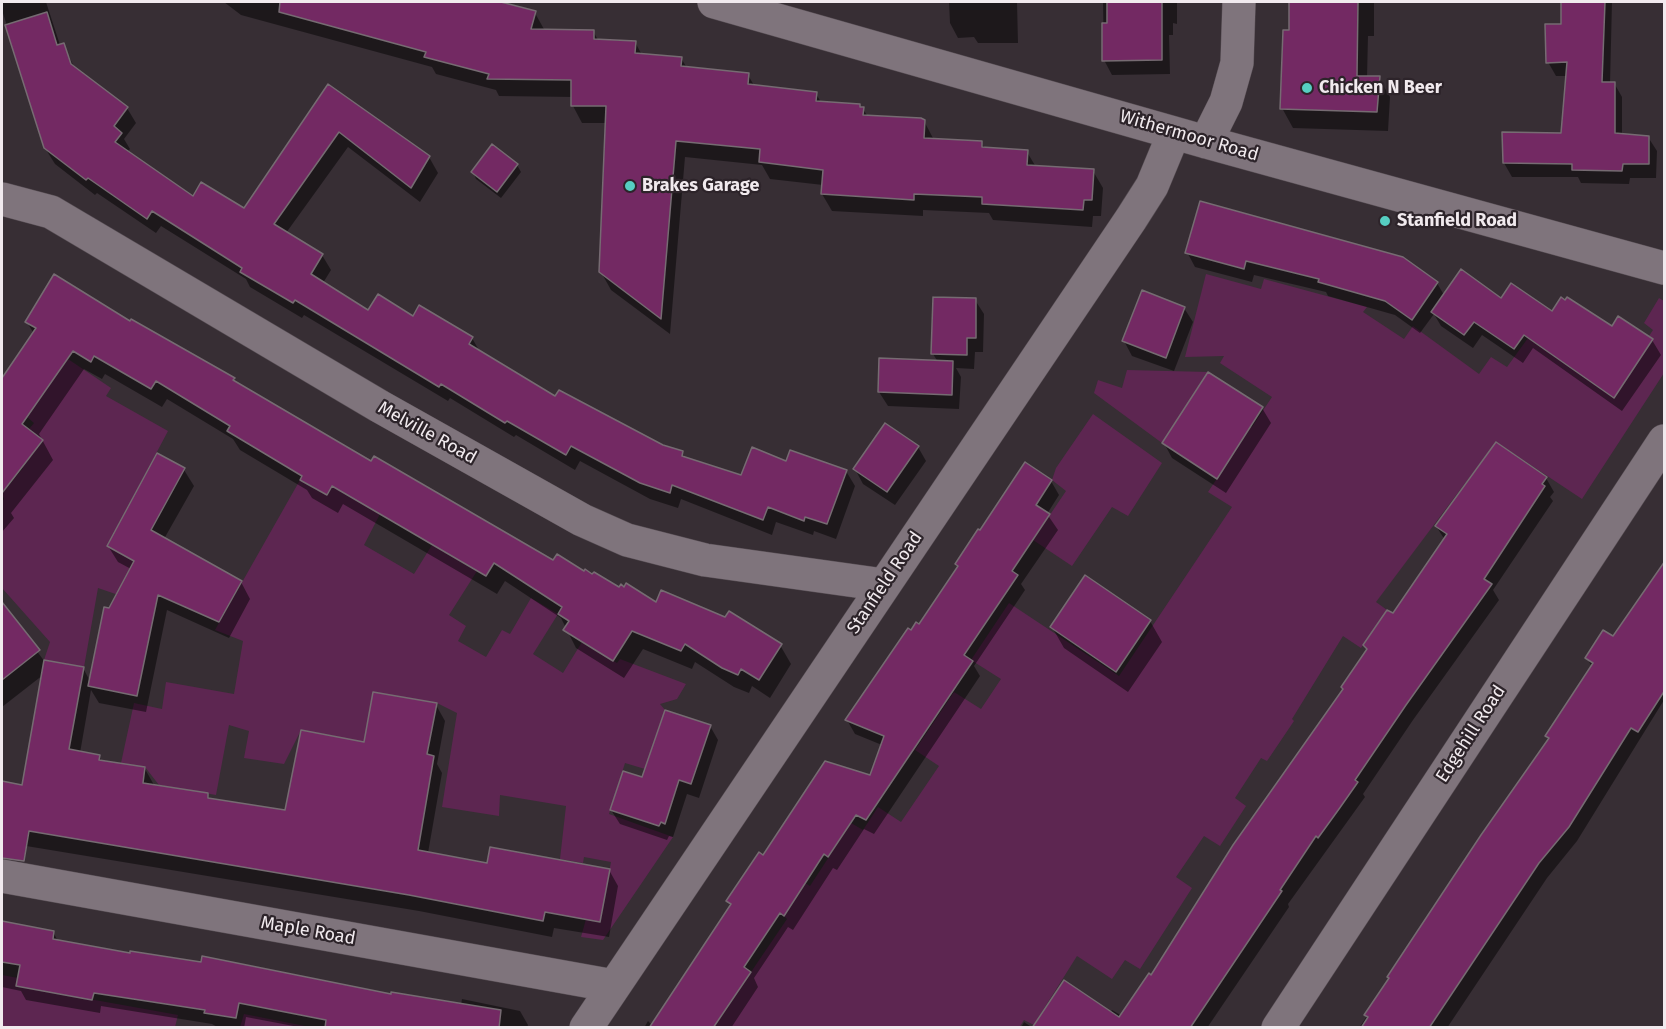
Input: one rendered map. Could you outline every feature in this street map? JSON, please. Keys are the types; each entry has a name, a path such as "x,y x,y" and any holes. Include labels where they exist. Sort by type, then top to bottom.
{"street":[{"name":"Withermoor Road","path":"714,2 790,12 1174,133 1665,268"},
{"path":"1206,142 1226,102 1237,63 1239,2"},
{"name":"Stanfield Road","path":"586,1028 1152,186 1174,133"},
{"name":"Melville Road","path":"2,200 51,212 369,400 582,520 627,540 705,560 884,585"},
{"name":"Edgehill Road","path":"1278,1028 1665,441"},
{"name":"Maple Road","path":"2,876 614,986"}],"shaded area":[{"path":"1206,274 1261,289 1264,279 1367,307 1363,312 1404,339 1413,326 1479,374 1491,357 1507,367 1528,338 1614,397 1653,339 1649,336 1653,330 1644,323 1659,298 1664,301 1664,373 1582,499 1496,442 1376,602 1387,610 1361,648 1343,636 1292,719 1294,721 1267,761 1261,758 1235,798 1246,806 1220,846 1204,836 1176,877 1192,888 1140,969 1125,960 1112,979 1077,956 1038,1018 1038,1027 1024,1020 1019,1028 713,1028 787,919 784,916 805,883 810,886 851,823 863,830 878,807 901,822 939,766 915,750 954,692 981,709 1001,679 971,660 1009,603 1119,676 1232,507 1208,492 1230,459 1239,419 1252,427 1272,397 1220,363 1224,356 1185,357"},
{"path":"68,359 111,388 106,396 168,431 107,546 134,561 124,580 142,603 98,588 84,667 44,660 50,642 2,588 2,502 4,499 2,494 23,468 10,457 17,447 30,457 43,441 29,429 34,423 27,417"},
{"path":"1127,370 1209,372 1162,443 1094,393 1098,380 1122,388"},
{"path":"1093,414 1162,463 1128,516 1112,507 1072,566 1033,540 1066,491 1052,480 1056,468"},
{"path":"353,450 371,460 359,481 370,487 361,503 380,514 364,545 414,574 432,545 477,571 449,615 466,626 458,641 486,657 502,630 510,634 531,598 558,614 533,654 563,673 582,642 617,663 620,659 686,684 677,699 660,704 665,710 645,769 625,763 609,814 673,837 603,940 581,937 586,919 600,922 611,862 584,857 583,863 560,859 566,806 500,795 499,816 442,807 457,713 437,703 373,692 364,743 325,782 334,736 301,730 284,764 244,758 249,731 229,725 216,795 159,785 145,767 121,763 134,703 162,709 166,682 234,694 243,641 215,630 300,480 327,495"},
{"path":"2,975 18,978 17,986 178,1015 175,1027 2,1027"},
{"path":"244,1014 305,1026 305,1027 240,1027"}],"building":[{"path":"280,2 501,2 536,11 531,29 594,30 594,39 636,41 635,53 682,57 681,66 749,73 748,84 817,92 816,101 860,104 860,107 864,107 863,115 921,118 925,120 924,138 982,141 982,147 1028,150 1027,165 1094,169 1092,200 1084,200 1083,210 982,204 982,197 914,194 914,200 821,194 823,170 759,162 760,149 676,141 661,319 599,272 606,106 571,106 571,80 487,79 489,74 424,57 426,52 279,12"},
{"path":"1107,2 1162,2 1162,60 1102,61 1102,23 1107,23"},
{"path":"1289,2 1358,2 1357,76 1380,76 1377,112 1280,109 1283,30 1289,30"},
{"path":"1561,2 1605,2 1602,82 1615,82 1615,133 1649,136 1649,164 1623,164 1622,171 1572,170 1572,164 1503,163 1502,132 1561,133 1567,62 1546,63 1545,24 1561,24"},
{"path":"47,12 57,45 64,43 71,64 128,107 114,126 122,133 115,142 193,196 201,182 244,208 328,84 430,156 411,188 339,132 274,224 323,254 311,274 368,310 378,294 413,316 419,305 473,337 469,344 555,396 559,390 663,445 683,451 682,456 741,475 752,447 786,461 790,450 847,470 827,524 805,517 804,521 768,507 763,520 672,485 670,493 640,483 571,446 566,455 507,421 505,423 441,384 439,387 295,300 293,303 240,272 242,268 152,211 147,219 88,178 86,180 44,148 5,25"},
{"path":"492,144 518,164 497,192 471,172"},
{"path":"1200,201 1403,257 1438,282 1412,320 1385,301 1318,282 1319,279 1246,261 1244,269 1185,253"},
{"path":"1461,269 1501,298 1511,283 1552,311 1561,297 1565,300 1567,297 1612,326 1618,316 1653,339 1614,398 1524,335 1514,349 1474,322 1464,335 1431,312"},
{"path":"54,274 130,321 131,319 235,378 233,380 371,461 374,456 553,560 557,554 584,571 585,569 592,574 594,572 619,587 621,584 624,587 626,583 656,602 661,590 725,617 729,611 782,644 759,680 741,669 738,675 722,668 685,644 681,651 632,631 613,661 563,630 569,621 558,614 562,607 494,563 486,576 332,486 327,495 300,480 302,476 227,431 230,426 156,381 151,389 94,356 91,362 73,351 22,424 43,440 2,493 2,378 36,328 25,322"},
{"path":"1142,290 1185,307 1166,358 1122,341"},
{"path":"933,297 976,298 976,338 967,338 967,355 931,354"},
{"path":"879,358 953,361 952,395 878,392"},
{"path":"1208,372 1263,407 1217,479 1162,443"},
{"path":"885,423 919,446 887,492 853,469"},
{"path":"1496,442 1547,477 1542,484 1545,486 1484,579 1492,584 1355,780 1358,782 1318,838 1316,836 1190,1028 1032,1028 1064,980 1119,1017 1149,973 1151,975 1233,845 1343,689 1341,687 1367,649 1363,645 1387,610 1393,613 1447,534 1435,526"},
{"path":"157,453 185,468 151,530 242,581 219,622 158,595 137,696 88,686 104,607 109,608 134,561 107,546"},
{"path":"1025,462 1052,480 1036,505 1050,514 1012,571 1018,575 964,655 973,661 866,820 856,815 828,857 824,854 784,916 780,913 744,967 751,972 713,1028 649,1028 731,904 726,901 759,852 763,855 825,761 870,775 884,736 845,720 908,628 911,630 916,622 919,624 958,566 955,564"},
{"path":"1665,561 1665,690 1638,732 1631,728 1569,827 1539,863 1429,1028 1361,1028 1368,1017 1364,1015 1389,978 1387,977 1481,835 1549,738 1545,736 1593,663 1585,658 1603,630 1613,636"},
{"path":"1085,575 1151,620 1116,672 1050,627"},
{"path":"2,602 40,650 2,680"},
{"path":"44,660 84,667 69,749 100,755 99,760 145,767 143,783 208,793 208,798 285,810 301,730 364,742 373,692 437,703 427,754 434,756 418,850 487,863 490,847 610,869 600,922 545,912 543,921 409,895 29,831 24,861 2,858 2,781 22,785"},
{"path":"665,710 711,725 691,784 679,780 665,824 661,822 659,826 610,810 623,771 642,777"},
{"path":"2,921 54,931 53,939 130,953 130,951 201,962 202,956 391,994 391,992 501,1010 499,1028 325,1028 326,1020 239,1003 236,1018 204,1013 205,1010 94,993 92,1000 16,986 20,965 2,962"}],"place":[{"name":"Chicken N Beer","path":"1307,88"},
{"name":"Brakes Garage","path":"630,186"},
{"name":"Stanfield Road","path":"1385,221"}]}
